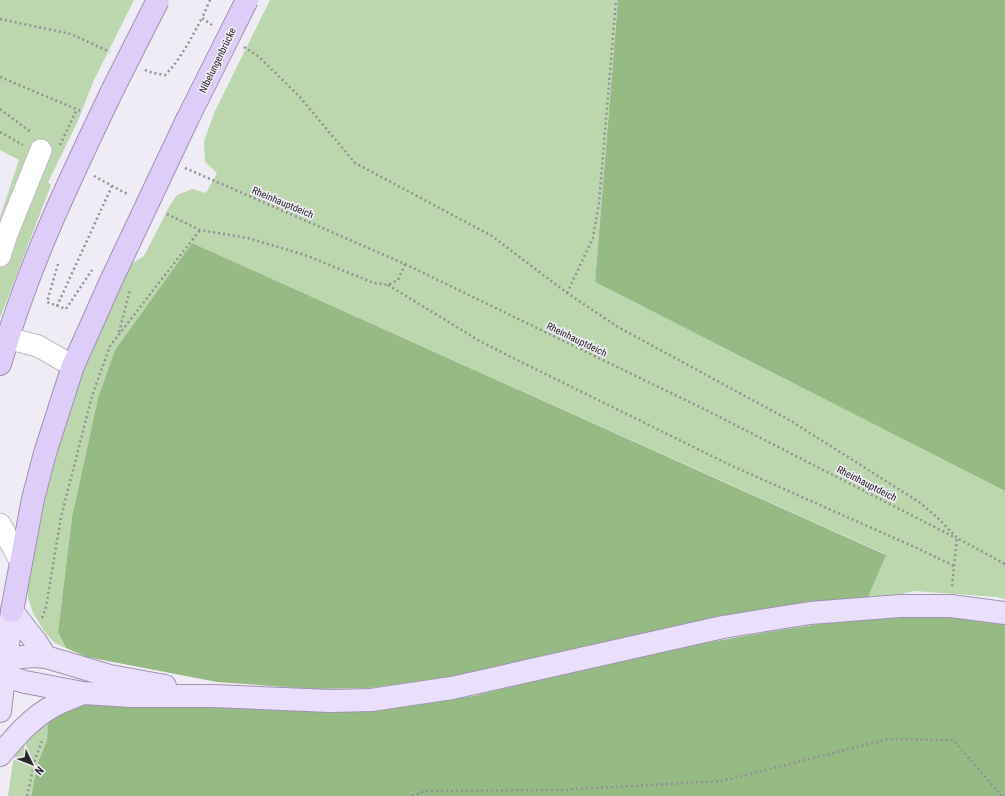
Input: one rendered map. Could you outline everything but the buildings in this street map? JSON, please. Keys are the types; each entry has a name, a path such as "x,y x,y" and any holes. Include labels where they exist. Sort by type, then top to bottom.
{"highway":[{"path":"0,364 7,338 38,252 85,147 158,0"},
{"name":"Nibelungenbrücke","path":"12,611 33,499 45,453 73,366 110,283 187,120 247,0"}],"main road":[{"path":"3,664 15,679 84,693 132,696 213,696 330,701 371,700 452,688 723,627 810,613 900,606 951,606 1005,613"},
{"path":"12,611 41,650 110,676 213,696"},
{"path":"0,711 3,664 12,611"},
{"path":"3,664 34,656 41,650"},
{"path":"0,755 15,736 38,716 55,705 84,693"}],"lane":[{"path":"0,256 7,234 31,178 50,149"},
{"path":"7,338 38,346 73,366"},
{"path":"0,524 21,562"}],"path":[{"path":"140,68 153,73 165,75 173,67 182,53 202,18 210,0"},
{"path":"567,293 593,238 599,203 616,0"},
{"path":"202,18 214,26"},
{"path":"0,19 71,34 115,54"},
{"path":"167,214 200,230 248,238 305,255 374,283 388,286 478,340 509,356 730,465 954,566 957,538 938,518 919,502 791,421 618,327 567,293 492,236 355,163 299,96 258,56 239,43"},
{"path":"0,77 85,113"},
{"path":"0,109 36,136 50,149"},
{"path":"50,149 77,109"},
{"path":"0,132 26,147 50,149"},
{"name":"Rheinhauptdeich","path":"184,168 406,264 706,410 1005,564"},
{"path":"92,175 129,195"},
{"path":"57,306 112,186"},
{"path":"41,650 39,625 46,607 61,517 92,396 110,346 200,230"},
{"path":"388,286 398,280 406,264"},
{"path":"28,796 35,760 43,738 38,716"},
{"path":"412,796 425,791 559,790 722,781 889,739 953,740 1002,796"}],"green space":[{"path":"0,0 134,0 94,80 77,123 48,182 51,185 0,318 0,217 19,160 0,150"},
{"path":"270,0 618,0 595,282 1005,491 1005,599 996,597 914,591 901,594 868,597 885,554 192,243 115,350 98,398 72,517 58,632 66,648 55,643 46,634 33,613 28,598 28,571 44,493 65,422 93,344 128,266 144,256 170,205 177,195 192,189 206,193 217,173 205,162 204,141 215,111"},
{"path":"618,0 1005,0 1005,491 595,282"},
{"path":"192,243 886,555 868,597 757,610 474,674 370,688 313,689 217,682 87,657 66,648 58,632 72,517 98,398 115,350"},
{"path":"931,616 979,620 1005,625 1005,796 31,796 38,762 47,740 48,717 73,706 100,703 309,711 375,711 473,696 648,653 750,635 851,619"},
{"path":"48,717 47,740 38,761 31,796 8,796 13,762 19,747"}]}
